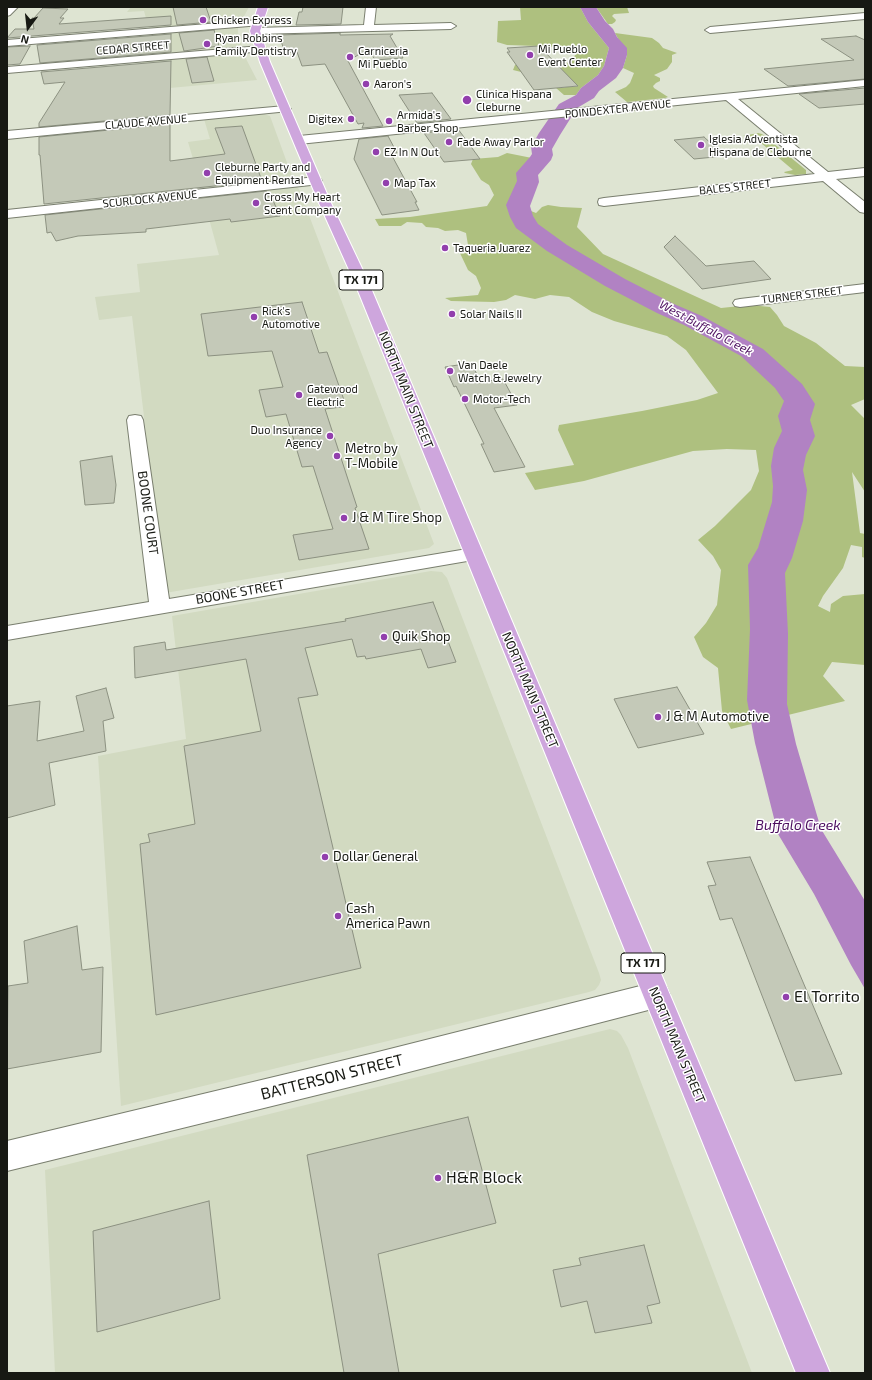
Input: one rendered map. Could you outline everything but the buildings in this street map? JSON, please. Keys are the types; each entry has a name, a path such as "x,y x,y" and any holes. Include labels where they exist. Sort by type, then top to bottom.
{"main road":[{"path":"257,27 263,7"},
{"name":"NORTH MAIN STREET","path":"257,27 260,49 316,181 363,285 813,1373"}],"street":[{"path":"7,13 13,7"},
{"path":"369,28 371,7"},
{"path":"840,7 862,18"},
{"path":"710,30 862,18"},
{"path":"7,43 257,27 369,28 451,26"},
{"name":"CEDAR STREET","path":"7,70 260,49"},
{"name":"POINDEXTER AVENUE","path":"299,140 865,83"},
{"path":"729,97 865,209"},
{"name":"CLAUDE AVENUE","path":"7,135 285,109"},
{"name":"BALES STREET","path":"604,202 865,172"},
{"name":"SCURLOCK AVENUE","path":"7,214 316,181"},
{"name":"TURNER STREET","path":"740,303 865,288"},
{"name":"BOONE COURT","path":"135,420 160,606"},
{"name":"BOONE STREET","path":"7,633 473,554"},
{"name":"BATTERSON STREET","path":"7,1156 374,1067 656,995"}],"shaded area":[{"path":"131,7 249,7 241,22 149,29 144,11 127,12"},
{"path":"235,26 238,27 241,48 160,55 154,33"},
{"path":"243,53 257,80 148,90 142,61"},
{"path":"264,114 270,116 293,179 202,189 188,142 210,139 204,119"},
{"path":"297,187 299,189 434,544 429,548 165,593 132,316 99,320 95,297 140,292 137,264 219,255 203,197"},
{"path":"431,571 442,572 447,578 599,973 601,980 599,985 595,990 589,992 121,1106 98,756 186,739 172,616"},
{"path":"610,1029 617,1031 621,1035 628,1048 752,1373 55,1373 45,1170"}],"green space":[{"path":"520,7 580,7 588,22 609,48 604,66 598,75 581,88 576,95 564,95 556,88 578,86 513,70 515,65 520,62 554,60 566,65 580,50 568,47 507,45 497,42 498,21 521,20"},
{"path":"596,7 627,7 629,13 614,14 612,16 616,20 615,22 608,24"},
{"path":"615,33 652,38 663,48 677,53 672,55 672,62 667,69 654,75 660,78 660,81 653,86 654,88 668,97 627,102 615,92 626,87 630,83 634,73 623,68 627,55"},
{"path":"758,133 762,134 806,170 806,174 795,175 785,173 784,172 793,170 754,137 743,136"},
{"path":"507,153 532,158 526,209 536,213 542,207 548,205 582,208 577,227 603,254 721,308 750,305 770,307 784,326 816,343 845,366 865,367 865,399 851,405 865,419 865,492 852,472 860,533 865,534 865,558 862,557 862,547 851,545 843,568 823,596 818,606 830,612 831,604 843,596 865,594 865,665 832,662 823,676 845,701 731,729 722,711 718,668 703,657 694,637 706,623 717,605 721,570 713,556 698,540 715,526 751,490 759,471 756,450 727,449 693,451 584,481 535,490 525,473 574,465 558,430 559,425 697,400 718,393 686,350 667,336 614,321 592,312 569,297 550,295 535,299 515,295 506,300 494,302 451,301 445,298 478,295 481,288 476,276 468,270 458,249 468,245 466,233 458,230 445,231 438,228 426,227 422,223 407,222 401,226 379,226 375,219 410,217 487,206 494,195 489,185 481,180 471,164 473,159 498,157"}],"water":[{"name":"Buffalo Creek","path":"580,7 596,7 605,21 613,29 617,37 627,48 627,55 623,68 616,78 599,91 594,98 577,108 560,135 552,149 553,155 551,160 538,175 539,182 530,206 533,216 538,224 567,245 625,279 674,304 702,316 763,349 802,384 815,404 810,420 815,436 806,455 803,470 807,490 803,521 792,558 785,573 788,634 787,704 796,744 821,829 865,901 865,989 814,894 778,834 755,743 747,700 750,629 748,565 758,548 772,502 773,486 771,466 774,448 782,431 778,416 784,401 775,388 741,356 684,325 605,286 547,251 516,228 506,205 517,181 516,173 532,154 531,147 559,104 576,95 581,88 598,75 604,66 609,48 588,22"}],"place":[{"name":"Chicken Express","path":"203,20"},
{"name":"Ryan Robbins Family Dentistry","path":"207,44"},
{"name":"Mi Pueblo Event Center","path":"530,55"},
{"name":"Carniceria Mi Pueblo","path":"350,57"},
{"name":"Aaron's","path":"366,84"},
{"name":"Clinica Hispana Cleburne","path":"467,100"},
{"name":"Digitex","path":"351,119"},
{"name":"Armida's Barber Shop","path":"389,121"},
{"name":"Fade Away Parlor","path":"449,142"},
{"name":"Iglesia Adventista Hispana de Cleburne","path":"701,145"},
{"name":"EZ In N Out","path":"376,152"},
{"name":"Cleburne Party and Equipment Rental","path":"207,173"},
{"name":"Map Tax","path":"386,183"},
{"name":"Cross My Heart Scent Company","path":"256,203"},
{"name":"Taqueria Juarez","path":"445,248"},
{"name":"Solar Nails II","path":"452,314"},
{"name":"Rick's Automotive","path":"254,317"},
{"name":"Van Daele Watch & Jewelry","path":"450,371"},
{"name":"Gatewood Electric","path":"299,395"},
{"name":"Motor-Tech","path":"465,399"},
{"name":"Duo Insurance Agency","path":"330,436"},
{"name":"Metro by T-Mobile","path":"337,456"},
{"name":"J & M Tire Shop","path":"344,518"},
{"name":"Quik Shop","path":"384,637"},
{"name":"J & M Automotive","path":"658,717"},
{"name":"Dollar General","path":"325,857"},
{"name":"Cash America Pawn","path":"338,916"},
{"name":"El Torrito","path":"786,997"},
{"name":"H&R Block","path":"438,1178"}],"water label":[{"name":"West Buffalo Creek","path":"706,328"}]}
